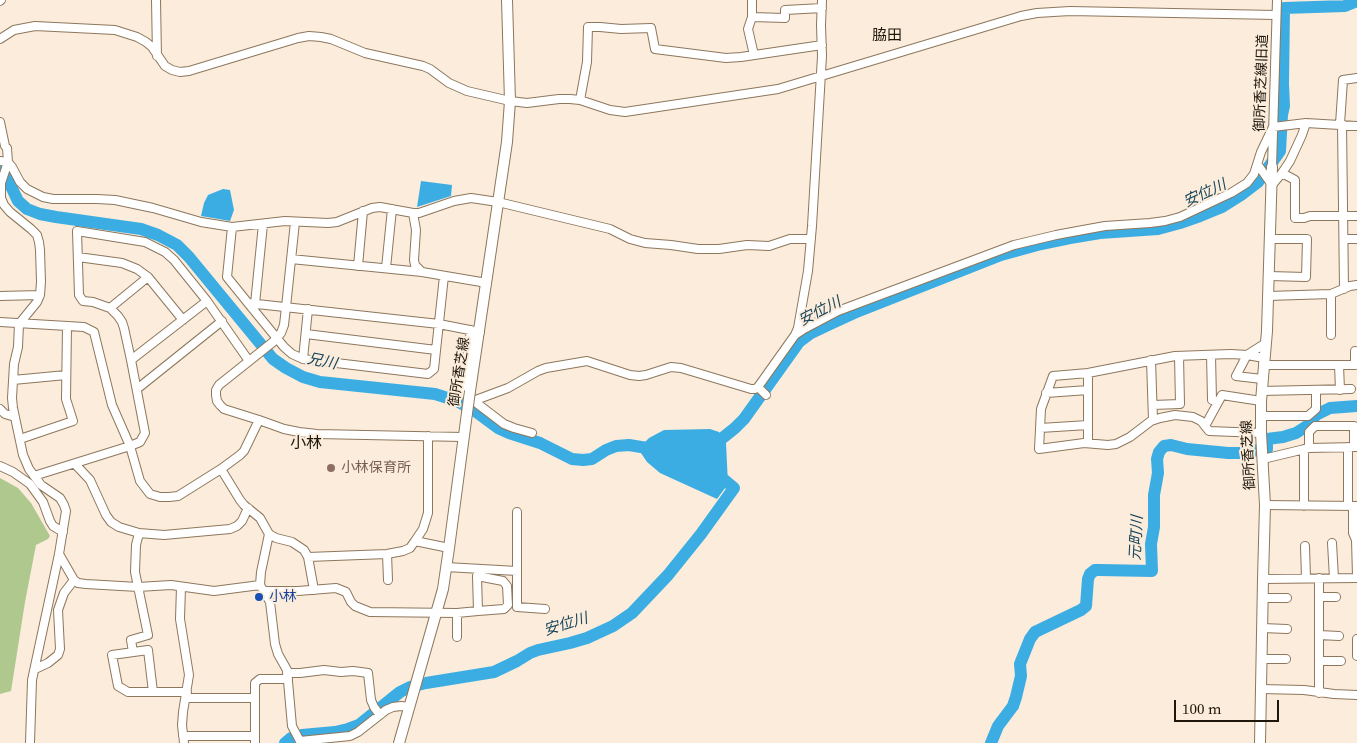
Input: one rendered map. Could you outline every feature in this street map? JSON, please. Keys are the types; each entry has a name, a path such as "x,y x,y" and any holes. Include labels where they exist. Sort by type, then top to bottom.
{"main road":[{"name":"御所香芝線","path":"398,743 442,589 463,438 472,396 475,331 487,283 506,157 510,101 507,0"},
{"name":"御所香芝線","path":"1260,743 1262,598 1266,505 1261,433 1261,396 1266,343 1270,239 1269,180 1272,166"}],"street":[{"path":"156,0 157,56"},
{"path":"752,0 752,18 748,29 754,55"},
{"name":"御所香芝線旧道","path":"1272,166 1275,127 1277,0"},
{"path":"472,396 508,388 546,368 587,361 630,375 639,376 665,368 676,367 751,389 758,387 795,335 798,328 808,271 821,76 822,4 786,10 785,18 752,18"},
{"path":"0,39 14,30 35,26 115,30 137,37 152,47 164,66 180,72 189,71 298,38 320,37 331,39 365,53 423,66 459,88 510,101 527,103 559,99 580,100 610,110 625,112 766,91 1037,13 1070,11 1276,15"},
{"path":"580,100 587,62 588,27 651,28 655,49 726,58 822,45"},
{"path":"1344,289 1341,124 1343,80 1357,78"},
{"path":"0,122 7,148 1,184 1,198 4,205 37,235 39,242 40,295 37,302 19,324 12,398 15,417 25,461 34,476 47,490 60,498 64,505 65,519 34,669 31,692 30,743"},
{"path":"1259,167 1269,180 1282,173 1290,162 1306,123"},
{"path":"795,335 838,311 1014,245 1056,234 1105,226 1165,221 1180,217 1240,188 1252,178 1259,167 1267,139 1275,127 1306,123 1357,126"},
{"path":"5,164 12,167 20,182 27,189 43,197 53,199 97,198 124,202 201,222 232,227 284,221 337,222 363,211 380,207 413,213 471,198 498,202 610,229 637,242 719,249 747,245 769,246 790,239 811,239"},
{"path":"1282,173 1295,180 1294,218 1357,216"},
{"path":"386,268 392,209"},
{"path":"358,266 363,211"},
{"path":"413,213 416,230 414,260 422,272"},
{"path":"295,222 284,325 274,340 219,385 216,390 217,400 220,405 284,429 308,433 463,438"},
{"path":"251,303 263,224"},
{"path":"232,227 227,277 251,303 274,340 292,354 303,359 428,374 434,369 444,276"},
{"path":"34,476 130,446 140,442 145,433 124,328 118,316 110,308 93,302 83,301 79,295 77,231 145,242 165,252 174,260 206,300 249,360"},
{"path":"1269,276 1306,277 1307,239 1270,239"},
{"path":"1344,239 1357,239"},
{"path":"78,257 122,263 137,269 148,277 182,320"},
{"path":"291,259 422,272 487,283"},
{"path":"110,308 148,277"},
{"path":"1268,296 1331,294 1357,285"},
{"path":"1328,331 1331,294"},
{"path":"0,296 40,295"},
{"path":"131,360 206,300"},
{"path":"251,303 439,324 475,331"},
{"path":"303,359 308,309"},
{"path":"137,389 222,321"},
{"path":"0,322 84,326 94,332 112,405 130,446 140,481 150,494 160,497 178,496 221,469 244,451 259,420"},
{"path":"20,439 73,421 66,399 67,326"},
{"path":"306,334 436,350"},
{"path":"1262,379 1236,376 1246,355 1266,343"},
{"path":"1261,433 1209,431 1201,421 1193,417 1185,415 1167,416 1154,420 1130,437 1116,444 1108,446 1088,443 1039,449 1041,408 1053,376 1088,373 1178,356 1246,355 1263,362 1355,365 1356,351"},
{"path":"1211,355 1212,400"},
{"path":"1153,406 1180,404 1178,356"},
{"path":"1150,360 1154,420"},
{"path":"1339,365 1340,390"},
{"path":"1088,373 1088,443"},
{"path":"13,380 66,375"},
{"path":"758,387 766,395"},
{"path":"1206,426 1222,395 1261,396 1316,390 1351,389"},
{"path":"1046,393 1088,390"},
{"path":"1261,416 1308,416 1316,409 1316,390"},
{"path":"472,396 504,424 532,433"},
{"path":"0,409 5,414 15,417"},
{"path":"1040,428 1088,425"},
{"path":"1263,579 1357,577 1356,540 1353,533 1354,426 1315,426 1309,432 1304,506"},
{"path":"308,557 387,554 410,548 423,528 428,513 428,436"},
{"path":"1262,453 1353,447"},
{"path":"76,464 90,480 106,515 111,522 119,527 164,535 230,529 242,521 248,508"},
{"path":"0,466 30,484 43,502 53,526 63,532"},
{"path":"221,469 240,500 255,512 269,534 292,542 304,550 308,557 314,590"},
{"path":"1266,505 1353,506"},
{"path":"517,512 517,607 545,609"},
{"path":"133,652 131,640 148,635 135,572 139,532"},
{"path":"269,534 261,572 261,588 270,602 275,644 287,670 291,717 295,733 300,742 350,736 358,732 377,711 393,707 409,707"},
{"path":"416,541 449,548"},
{"path":"1332,543 1334,578"},
{"path":"1305,546 1306,578"},
{"path":"59,554 74,580 78,583 138,587 181,586 214,591 261,588 314,590 336,588 346,592 355,606 370,612 457,613 504,609 508,605 507,586 503,581 478,576 478,611"},
{"path":"387,554 388,578 397,576"},
{"path":"446,566 517,571"},
{"path":"1319,578 1319,693"},
{"path":"34,669 48,663 58,655 60,648 58,610 64,592 74,580"},
{"path":"181,586 180,619 189,676 183,712 183,740 255,740 255,682 260,679 300,673 324,670 368,673 369,693 377,711"},
{"path":"1319,597 1336,597"},
{"path":"1262,598 1287,598"},
{"path":"457,613 457,638"},
{"path":"1262,628 1287,628"},
{"path":"1319,635 1339,636"},
{"path":"1357,639 1357,656"},
{"path":"154,692 148,650 112,655 118,686 128,692 255,698"},
{"path":"1262,659 1286,659"},
{"path":"1319,661 1341,661"},
{"path":"1261,689 1304,690 1319,693 1357,695"}],"green space":[{"path":"0,478 18,488 31,503 50,536 36,545 11,691 0,694"}],"water":[{"path":"421,181 452,185 451,196 417,207"},
{"path":"223,189 230,190 234,210 230,221 201,216 208,195"},
{"path":"710,429 719,432 726,443 728,484 717,499 660,473 647,462 641,453 642,445 649,438 664,430"}],"waterway":[{"name":"安位川","path":"710,448 744,419 799,342 811,333 854,313 1001,255 1041,244 1100,233 1158,229 1222,207 1241,195 1258,182 1280,151 1284,106 1284,8 1345,6 1357,1"},
{"name":"兄川","path":"0,172 8,180 18,201 27,209 56,217 141,229 177,245 273,359 303,377 320,382 435,394 457,401 475,411 498,428 540,443 572,459 592,459 616,446 629,445 659,450"},
{"name":"元町川","path":"991,743 998,726 1013,706 1021,676 1020,664 1030,639 1035,632 1086,606 1088,579 1095,570 1152,571 1151,544 1154,527 1154,495 1158,473 1157,459 1159,452 1164,446 1171,445 1187,449 1228,453 1267,449 1267,439 1296,433 1307,426 1316,415 1330,408 1357,406"},
{"name":"安位川","path":"285,743 291,738 302,735 335,732 359,725 400,692 410,687 494,672 530,653 587,638 613,626 632,613 668,575 701,534 734,488 715,472"}],"place":[{"name":"小林保育所","path":"331,468"},
{"name":"小林","path":"259,597"}],"district":[{"name":"脇田","path":"887,36"},
{"name":"小林","path":"306,444"}]}
